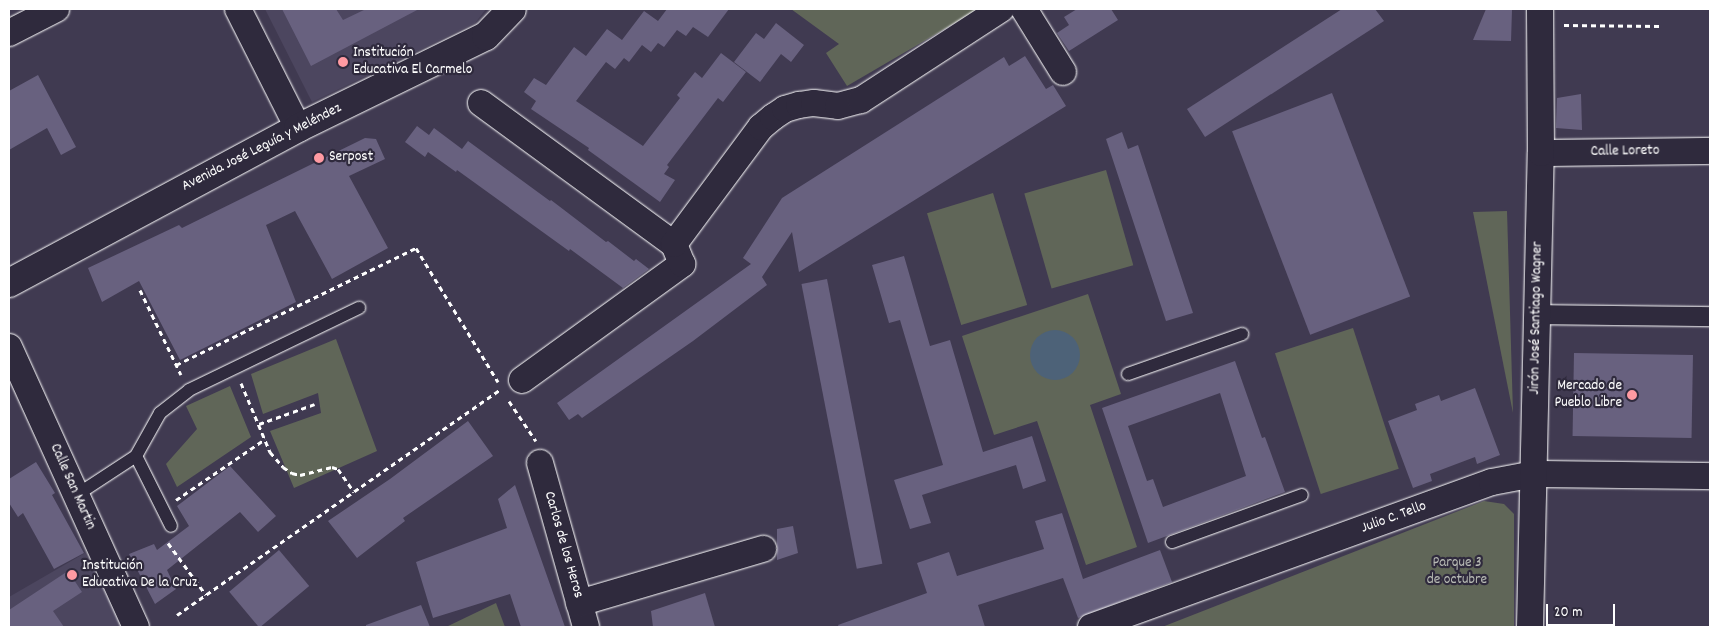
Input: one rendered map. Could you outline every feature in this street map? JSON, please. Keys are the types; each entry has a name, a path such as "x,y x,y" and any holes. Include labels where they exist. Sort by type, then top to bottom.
{"street":[{"path":"9,33 56,9"},
{"path":"238,9 298,128"},
{"name":"Avenida José Leguía y Meléndez","path":"9,283 298,128 486,36 512,9"},
{"path":"674,244 761,127 773,117 785,109 799,105 814,103 838,106 861,100 1001,9"},
{"path":"1024,9 1063,72"},
{"name":"Jirón José Santiago Wagner","path":"1530,627 1541,153 1540,17"},
{"path":"481,103 674,244 682,264 512,384"},
{"name":"Calle Loreto","path":"1541,153 1710,151"},
{"path":"1538,314 1710,316"},
{"name":"Calle San Martin","path":"9,347 136,627"},
{"name":"Carlos de los Heros","path":"541,468 582,615"},
{"name":"Julio C. Tello","path":"1091,627 1134,620 1492,482 1534,474 1710,476"},
{"path":"582,615 763,549"}],"lane":[{"path":"75,496 136,456 160,413 189,390 359,308"},
{"path":"1128,374 1242,334"},
{"path":"136,456 171,526"},
{"path":"1172,542 1302,495"}],"path":[{"path":"1540,17 1659,26"},
{"path":"176,365 416,248 512,384 548,461 541,468"},
{"path":"140,290 189,390"},
{"path":"234,368 270,452 283,467 292,474 300,475 332,467 338,469 354,492"},
{"path":"177,614 512,384"},
{"path":"259,424 315,404"},
{"path":"163,509 265,439"},
{"path":"171,526 162,535 206,595"}],"shaded area":[{"name":"Institución Educativa El Carmelo","path":"265,9 486,9 475,23 312,102"},
{"name":"Institución Educativa De la Cruz","path":"85,553 123,627 9,627 9,597"}],"green space":[{"path":"791,9 979,9 847,86 826,53 839,44"},
{"path":"1106,170 1133,265 1052,289 1024,193"},
{"path":"993,193 1027,305 961,325 927,213"},
{"path":"1507,211 1513,413 1473,212"},
{"path":"1088,294 1121,394 1090,405 1137,547 1086,565 1037,421 994,435 962,336"},
{"path":"1353,328 1399,469 1321,494 1275,353"},
{"path":"336,339 377,451 294,488 270,431 321,413 318,393 263,414 251,374"},
{"path":"230,386 251,437 177,487 166,464 197,429 186,406"},
{"name":"Parque 3 de octubre","path":"1484,501 1504,504 1514,514 1514,627 1162,627"},
{"path":"496,603 505,627 446,627"}],"water":[{"path":"1055,330 1069,334 1076,341 1080,355 1076,369 1069,376 1055,380 1041,376 1034,369 1030,355 1034,341 1041,334"}],"building":[{"path":"282,9 336,9 343,20 366,9 419,9 311,66"},
{"path":"667,9 729,9 708,37 693,27 686,36 677,30 664,47 658,43 651,52 642,45 629,62 624,58 615,69 606,62 576,101 643,146 680,98 677,95 695,72 702,78 721,53 746,72 723,102 718,98 667,165 669,167 664,174 675,180 660,202 588,150 589,148 531,109 536,101 524,92 534,78 546,85 574,47 586,56 607,29 622,40 644,11 658,21"},
{"path":"1077,9 1111,9 1118,20 1069,51 1057,33 1069,25 1064,17"},
{"path":"1342,9 1375,9 1384,21 1205,137 1187,109"},
{"path":"1486,9 1512,9 1511,41 1473,40"},
{"path":"776,23 804,45 791,62 781,54 760,82 734,62 756,33 764,39"},
{"path":"1025,56 1046,89 1053,85 1066,106 799,272 792,232 762,277 767,285 693,341 582,418 578,414 569,420 557,403 751,264 743,258 782,198 1004,57 1009,66"},
{"path":"38,75 76,147 61,155 47,128 9,150 9,91"},
{"path":"1332,93 1410,297 1310,335 1232,131"},
{"path":"1581,94 1582,130 1556,128 1557,98"},
{"path":"417,126 429,135 434,128 462,149 468,141 606,242 608,241 634,261 636,259 649,269 623,288 457,170 456,172 428,152 425,157 405,142"},
{"path":"1122,132 1128,149 1138,145 1193,313 1166,321 1106,139"},
{"path":"365,138 376,139 385,159 349,176 388,248 332,279 295,211 266,225 296,302 180,360 139,281 102,302 88,268 179,225 182,228"},
{"path":"904,256 930,346 950,340 983,452 1032,436 1046,481 1023,489 1016,465 922,495 931,523 910,529 894,480 943,465 900,320 889,323 872,265"},
{"path":"827,279 882,564 857,569 801,284"},
{"name":"Mercado de Pueblo Libre","path":"1574,353 1693,355 1692,438 1573,436"},
{"path":"1235,361 1262,438 1265,437 1285,492 1148,543 1102,408","holes":["1220,393 1246,476 1163,507 1153,479 1147,481 1128,426"]},
{"path":"1475,388 1500,455 1477,464 1475,457 1430,474 1432,481 1413,488 1388,421 1417,410 1415,404 1439,395 1441,401"},
{"path":"468,421 493,456 403,518 405,521 357,558 328,521 390,479"},
{"path":"36,462 55,493 52,495 84,553 54,569 23,513 18,517 9,503 9,479"},
{"path":"230,466 276,516 258,532 240,512 167,570 176,589 155,604 129,554 154,544 157,550 189,526 177,506"},
{"path":"515,485 565,627 521,627 510,594 433,618 416,562 507,528 498,499"},
{"path":"1062,513 1083,579 1160,550 1172,582 1078,618 1063,578 978,605 985,627 839,627 838,625 927,593 917,563 949,552 957,576 1044,549 1035,521"},
{"path":"793,526 798,553 777,560 777,529"},
{"path":"279,550 309,586 260,627 229,592"},
{"path":"68,571 82,592 53,611 64,627 9,627 9,610"},
{"path":"705,593 715,627 653,627 651,611"},
{"path":"421,605 430,627 366,627 366,625"}],"place":[{"name":"Institución Educativa El Carmelo","path":"343,62"},
{"name":"Serpost","path":"319,158"},
{"name":"Mercado de Pueblo Libre","path":"1632,395"},
{"name":"Institución Educativa De la Cruz","path":"72,575"}]}
